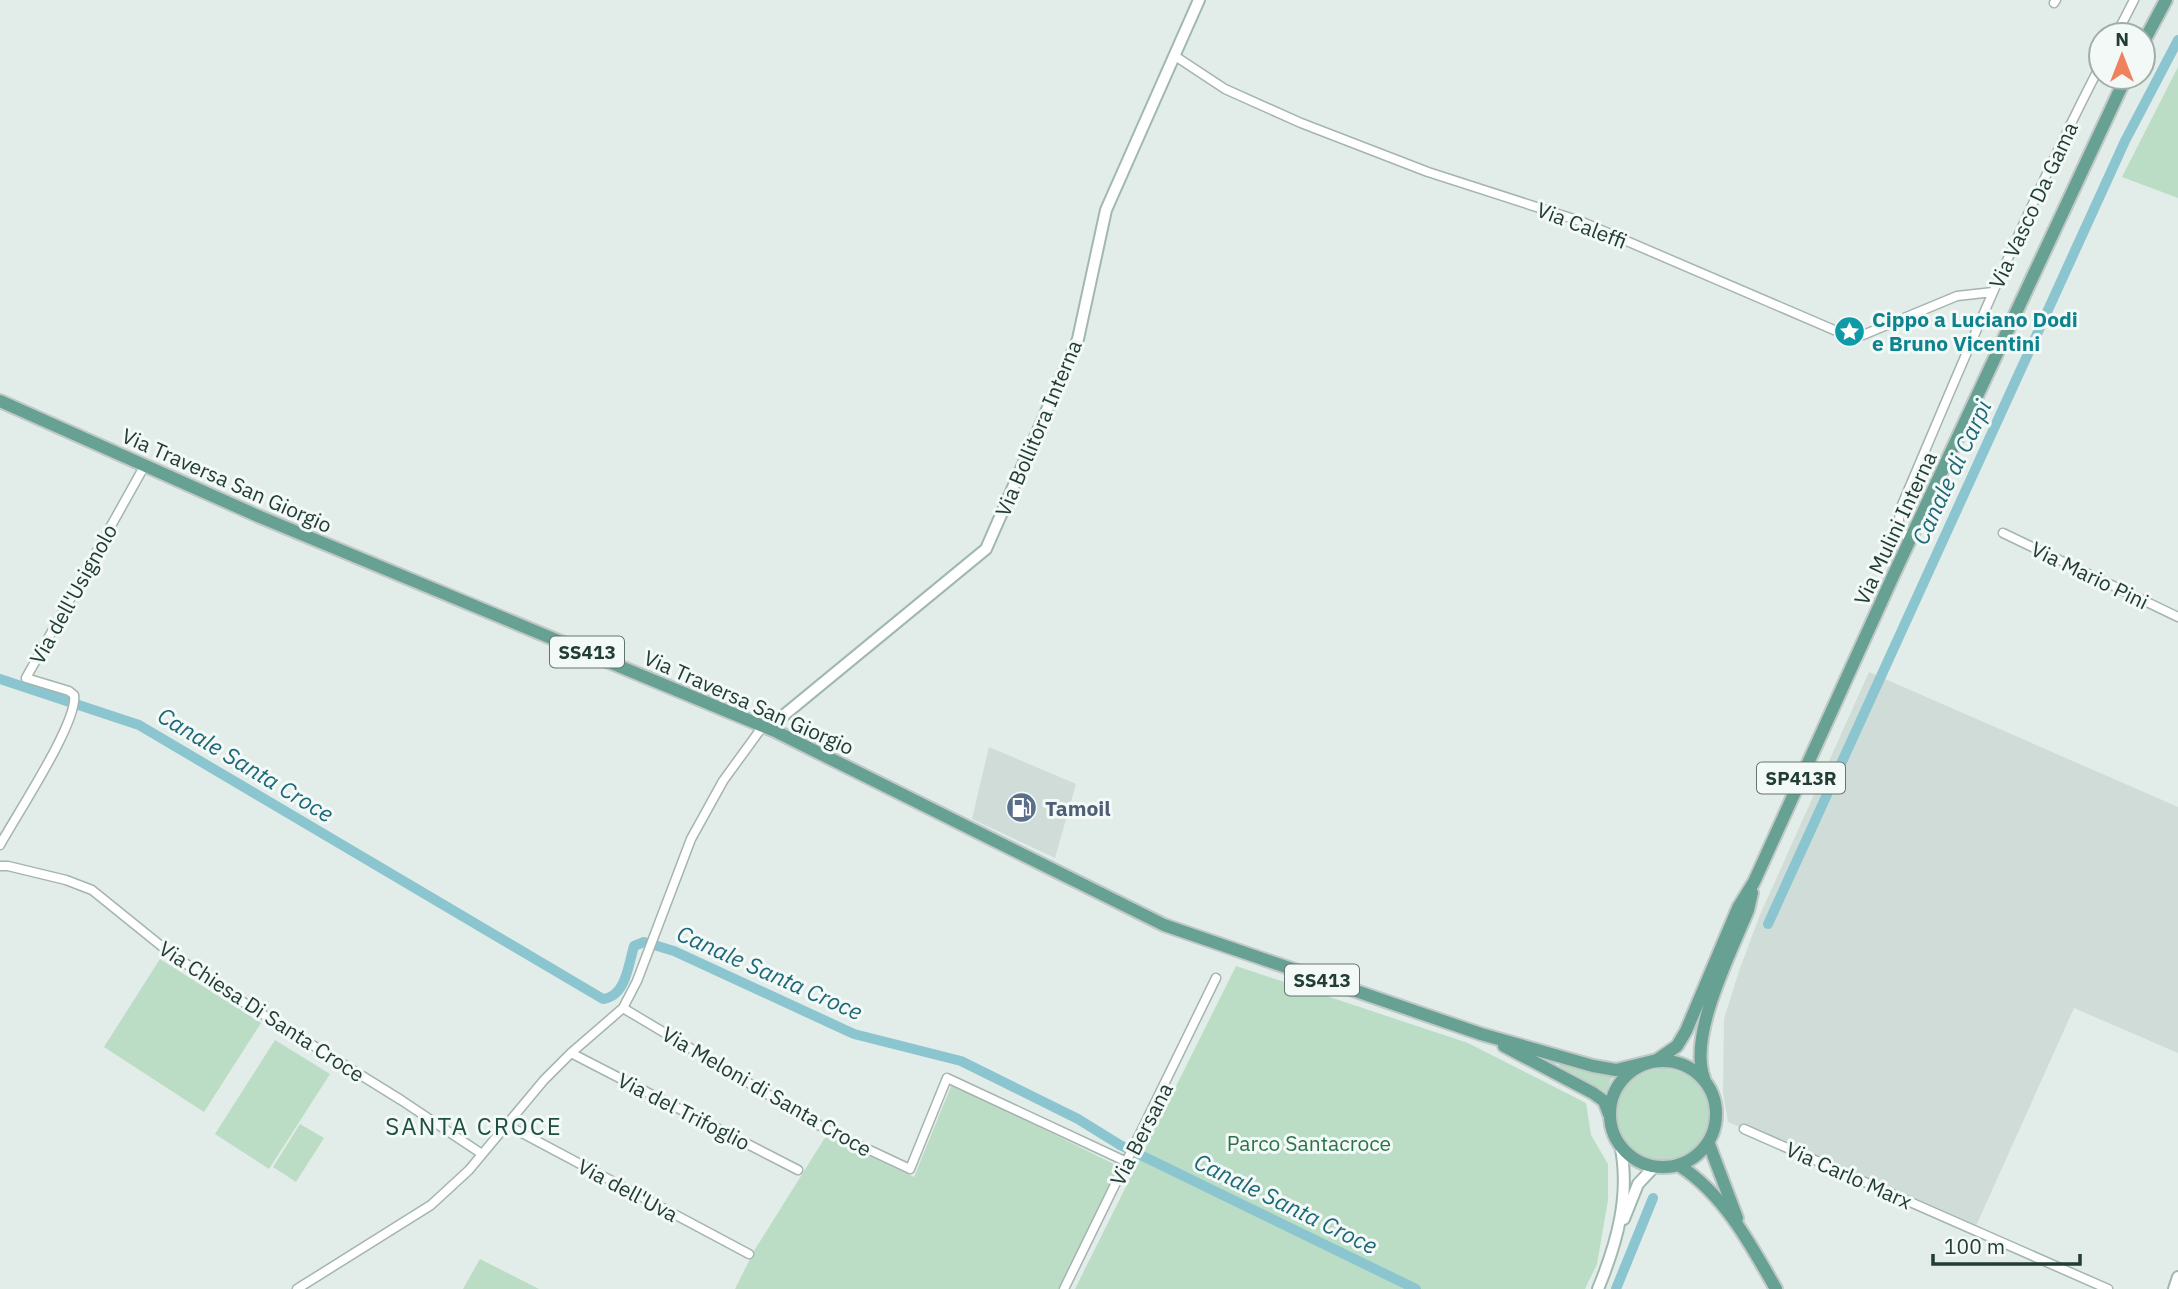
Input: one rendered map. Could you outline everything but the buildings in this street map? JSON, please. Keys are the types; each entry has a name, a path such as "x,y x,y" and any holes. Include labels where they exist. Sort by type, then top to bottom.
{"main road":[{"path":"2155,21 2166,0"},
{"name":"Via Mulini Interna","path":"1642,1066 1668,1054 1686,1031 1701,1002 1738,908 1754,882 2119,91"},
{"name":"Via Traversa San Giorgio","path":"0,401 351,555 763,726 1164,925 1482,1034 1592,1066 1616,1070 1642,1066"},
{"name":"Via Mulini Interna","path":"1705,1081 1699,1062 1706,1022 1748,910 1754,882"},
{"name":"Via Traversa San Giorgio","path":"1482,1034 1593,1093 1604,1101 1611,1123"},
{"name":"SS413","path":"1642,1066 1655,1061 1683,1064 1705,1081"},
{"path":"1611,1123 1612,1103 1619,1085 1642,1066"},
{"path":"1619,1144 1635,1159 1654,1167 1680,1166 1696,1157 1709,1144 1717,1112 1713,1095 1705,1081"},
{"name":"SS413","path":"1611,1123 1619,1144"},
{"path":"1709,1144 1739,1225 1776,1289"},
{"path":"1680,1166 1698,1178 1739,1225"}],"street":[{"name":"Via Bollitora Interna","path":"763,726 778,720 986,549 1078,339 1106,210 1199,0"},
{"path":"2123,21 2134,0"},
{"name":"Via Caleffi","path":"1175,56 1225,89 1301,123 1428,172 1580,221 1848,336 1863,335 1957,296 1993,292"},
{"name":"Via Vasco Da Gama","path":"1911,539 1902,534 1898,527 1902,505 1993,292 2087,91"},
{"name":"Via dell'Usignolo","path":"0,845 54,749 75,699 69,691 26,678 145,465"},
{"name":"Via Mario Pini","path":"2003,533 2178,617"},
{"path":"298,1289 431,1205 469,1170 571,1053 623,1008 631,995 701,818 723,781 763,726"},
{"name":"Via Chiesa Di Santa Croce","path":"0,866 66,880 92,890 158,943 222,989 401,1100 482,1154"},
{"name":"Via Bersana","path":"1064,1289 1216,978"},
{"name":"Via Meloni di Santa Croce","path":"623,1008 829,1131 910,1169 947,1078 1127,1160"},
{"name":"Via del Trifoglio","path":"571,1053 798,1170"},
{"name":"Via dell'Uva","path":"507,1125 749,1254"},
{"name":"Via Carlo Marx","path":"1744,1129 2108,1289"},
{"path":"1598,1289 1618,1231 1624,1192 1625,1167 1619,1144"},
{"path":"1618,1231 1638,1184 1654,1167"},
{"path":"2174,1289 2178,1277"}],"shaded area":[{"path":"1869,672 2178,807 2178,1053 2074,1008 1975,1228 1728,1122 1723,1093 1724,1019 1739,971 1760,915"},
{"name":"Tamoil","path":"989,747 1076,784 1055,858 972,819"}],"green space":[{"path":"2178,67 2178,198 2122,177"},
{"path":"160,959 261,1023 204,1112 104,1047"},
{"name":"Parco Santacroce","path":"1236,966 1468,1043 1586,1103 1591,1135 1608,1164 1608,1200 1597,1264 1585,1289 1075,1289"},
{"path":"275,1040 330,1074 269,1169 215,1134"},
{"path":"1560,1063 1612,1077 1606,1092 1559,1066"},
{"path":"1663,1069 1680,1073 1695,1083 1705,1098 1709,1115 1705,1132 1695,1147 1680,1157 1663,1161 1646,1157 1631,1147 1621,1132 1617,1115 1621,1098 1631,1083 1646,1073"},
{"path":"952,1084 1118,1166 1061,1289 735,1289 754,1251 826,1136 914,1177"},
{"path":"300,1124 324,1138 296,1182 273,1167"},
{"path":"480,1259 539,1289 463,1289"}],"waterway":[{"name":"Canale di Carpi","path":"1768,924 2125,141 2178,40"},
{"name":"Canale Santa Croce","path":"0,679 139,725 603,999 611,997 621,986 634,946 644,942 674,951 854,1034 961,1061 1078,1119 1120,1145 1416,1289"},
{"name":"Canale di Carpi","path":"1616,1289 1653,1198"}],"place":[{"name":"Cippo a Luciano Dodi e Bruno Vicentini","path":"1849,331"},
{"name":"Tamoil","path":"1022,808"}],"district":[{"name":"SANTA CROCE","path":"474,1126"}]}
